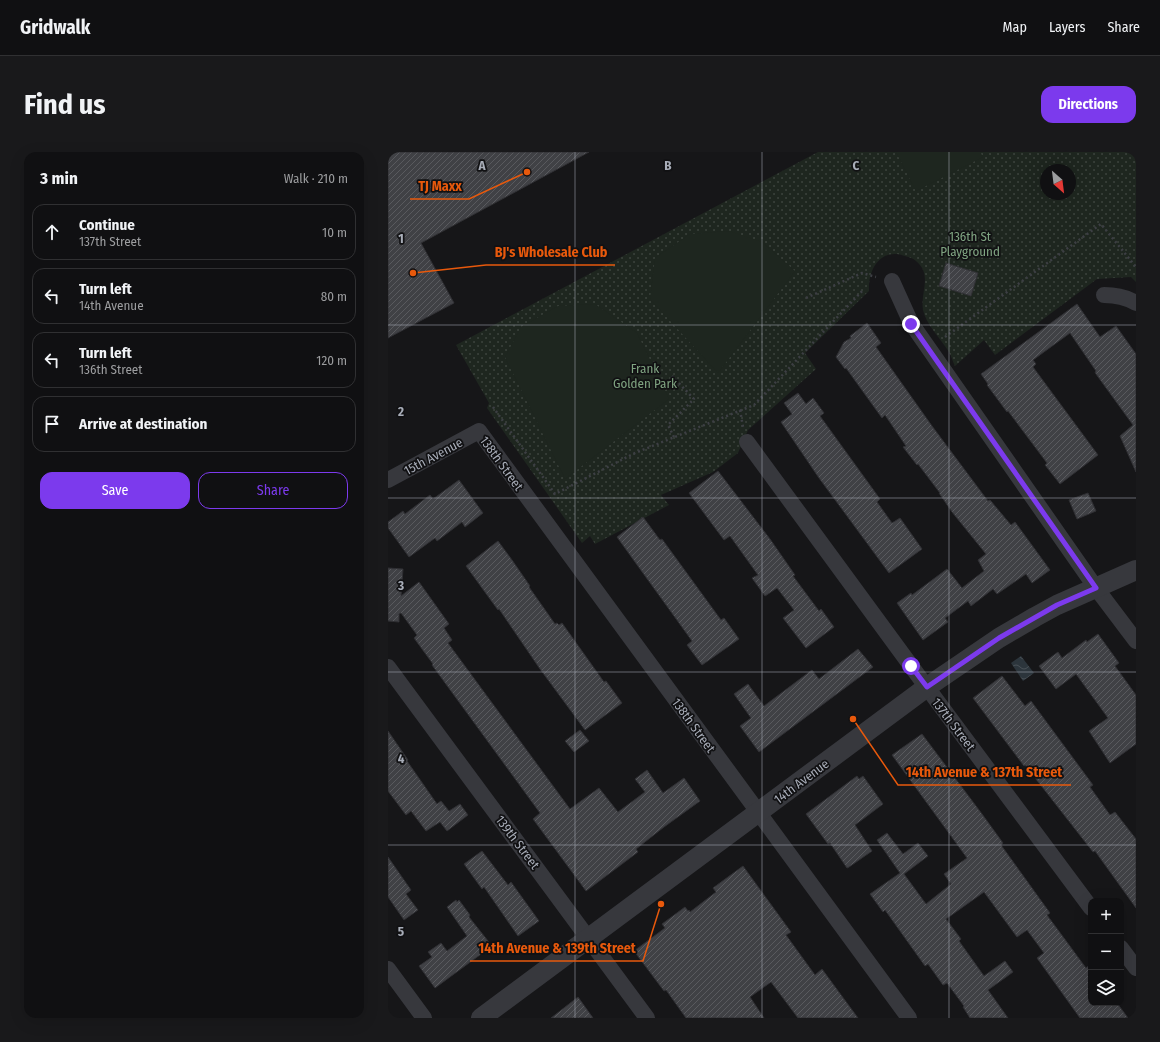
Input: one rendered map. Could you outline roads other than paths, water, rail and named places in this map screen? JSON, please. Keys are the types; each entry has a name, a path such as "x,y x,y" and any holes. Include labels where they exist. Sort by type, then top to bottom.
{"street":[{"path":"892,281 911,324 1096,588 1136,641"},
{"path":"1104,295 1115,295 1136,303"},
{"name":"15th Avenue","path":"388,480 479,431"},
{"name":"138th Street","path":"479,431 909,1018"},
{"name":"137th Street","path":"747,442 1088,904"},
{"name":"14th Avenue","path":"481,1018 927,687 999,638 1057,605 1136,570"},
{"name":"139th Street","path":"388,667 647,1018"},
{"path":"1124,952 1136,968"},
{"path":"388,969 424,1018"}],"water":[{"path":"1021,656 1034,673 1023,681 1011,663"}],"place":[{"name":"TJ Maxx","path":"527,172"},
{"name":"BJ's Wholesale Club","path":"413,273"},
{"name":"14th Avenue & 137th Street","path":"853,719"},
{"name":"14th Avenue & 139th Street","path":"661,904"}],"park label":[{"name":"136th St Playground","path":"970,244"},
{"name":"Frank Golden Park","path":"645,376"}]}
